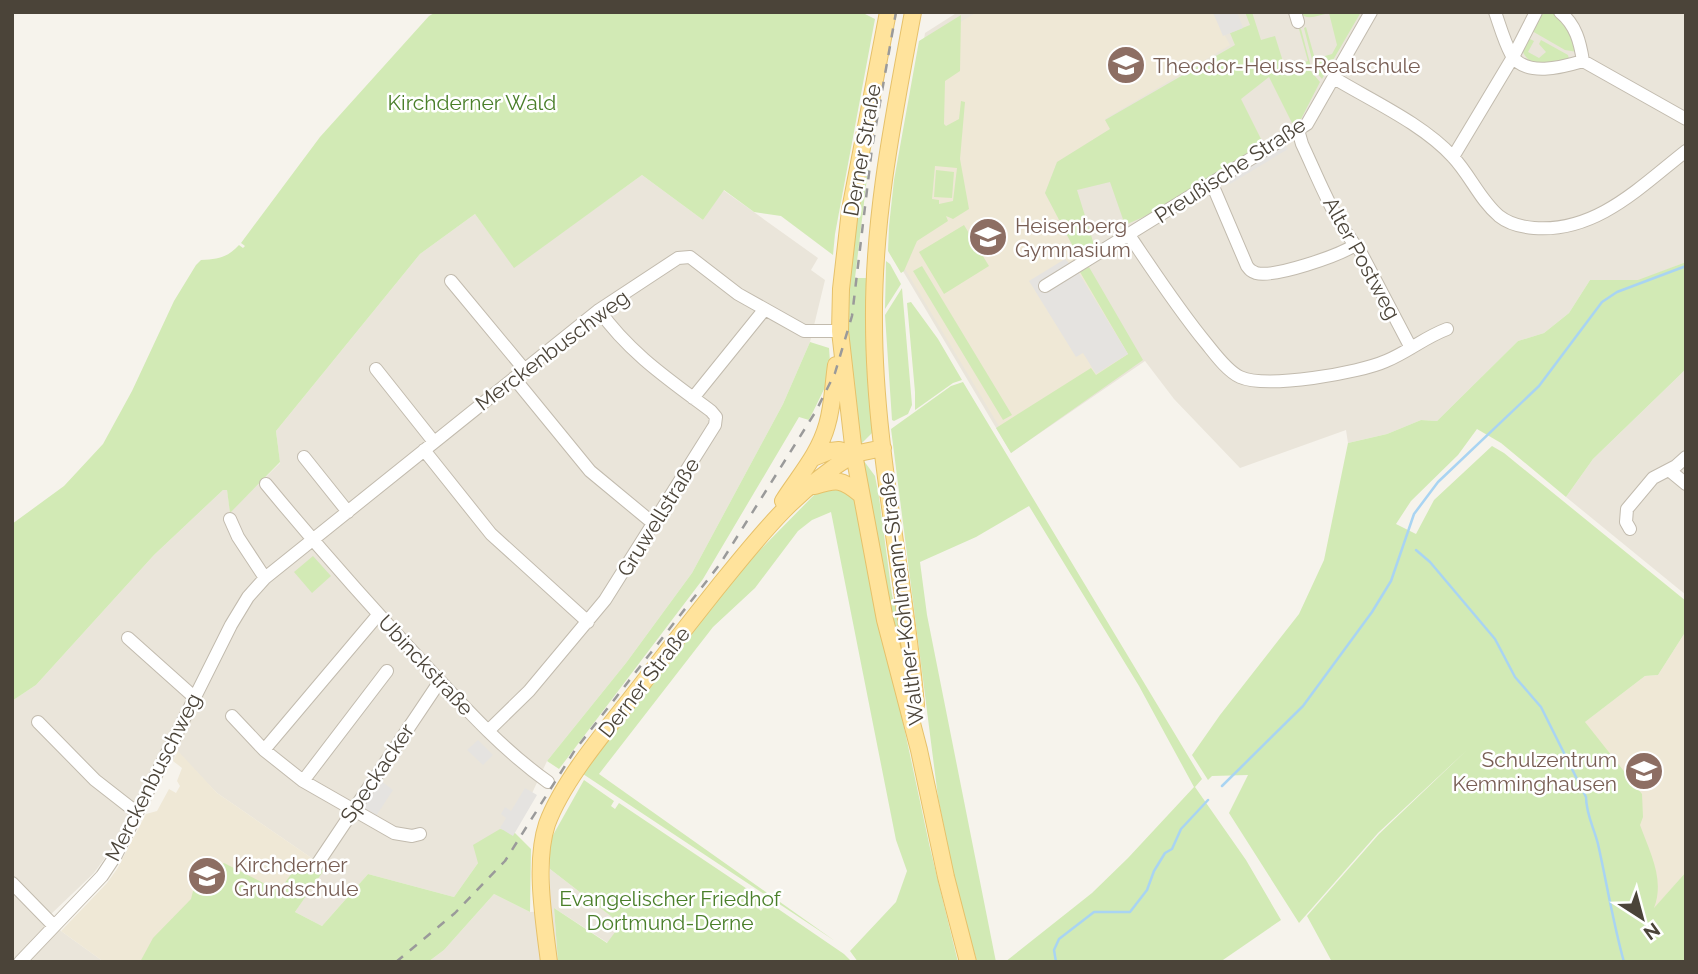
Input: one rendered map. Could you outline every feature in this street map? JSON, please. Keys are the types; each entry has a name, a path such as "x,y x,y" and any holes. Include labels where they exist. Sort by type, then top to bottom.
{"main road":[{"name":"Derner Straße","path":"840,331 841,289 850,210 888,12"},
{"name":"Derner Straße","path":"883,448 874,324 877,235 885,165 913,12"},
{"name":"Walther-Kohlmann-Straße","path":"840,331 860,494 885,620 919,750 946,877 968,962"},
{"path":"772,520 813,458 829,417 840,331"},
{"name":"Walther-Kohlmann-Straße","path":"883,448 913,676 919,750"},
{"path":"813,458 839,450 854,454 883,448"},
{"name":"Derner Straße","path":"549,962 542,864 545,834 554,811 576,773 607,729 772,520 820,476 854,454"},
{"path":"806,489 838,481 846,482 860,494"}],"street":[{"name":"Preußische Straße","path":"1045,285 1307,124 1371,12"},
{"path":"1495,12 1513,57 1534,68 1545,69 1556,69 1583,61 1686,119"},
{"path":"1453,157 1513,57 1536,12"},
{"path":"1560,12 1575,29 1580,40 1583,61"},
{"path":"1334,78 1407,121 1453,157 1499,216 1516,225 1546,229 1576,224 1610,210 1686,151"},
{"name":"Alter Postweg","path":"1298,130 1318,179 1349,239 1373,274 1411,348"},
{"path":"1212,184 1247,266 1252,271 1265,273 1303,266 1355,246"},
{"path":"1129,235 1177,308 1216,356 1239,377 1276,380 1329,377 1386,361 1429,335 1447,329"},
{"name":"Merckenbuschweg","path":"20,962 102,876 116,855 194,697 248,597 265,578 599,310 678,258 684,257 696,260 738,294 804,331 840,331"},
{"path":"451,281 590,471 654,524"},
{"name":"Gruwellstraße","path":"488,731 529,691 588,622 654,524 715,425 716,417 712,411 643,359 614,330 599,310"},
{"path":"693,398 764,310"},
{"path":"376,369 491,534 588,622"},
{"path":"304,457 348,512"},
{"path":"1630,529 1626,522 1628,509 1653,478 1686,457"},
{"path":"1669,470 1686,484"},
{"path":"266,484 312,541"},
{"path":"230,519 238,537 265,578"},
{"name":"Ubinckstraße","path":"312,541 488,731 519,761 548,782"},
{"path":"264,750 378,615"},
{"path":"128,638 194,697"},
{"path":"303,780 387,671"},
{"name":"Speckacker","path":"316,866 440,681"},
{"path":"232,716 264,750 303,780 394,834 419,834"},
{"path":"38,722 94,780 136,812"},
{"path":"12,883 54,926"}],"shaded area":[{"path":"958,12 1686,12 1686,262 1638,281 1590,280 1569,313 1544,333 1518,341 1437,421 1421,420 1387,434 1348,443 1346,430 1240,468 1174,399 1145,361 1011,453 891,251 925,33"},
{"name":"Heisenberg Gymnasium","path":"977,12 1212,12 1230,45 1105,119 1110,129 1057,162 1045,193 1080,260 1139,360 1012,448 902,264 949,29"},
{"path":"1213,12 1237,12 1243,28 1223,36"},
{"path":"1284,144 1288,149 1230,184 1226,179"},
{"path":"642,175 703,220 723,190 818,258 811,270 825,280 810,342 783,404 692,573 626,663 547,761 514,832 478,863 454,897 368,874 322,926 295,912 323,870 313,859 217,793 177,752 173,761 159,753 109,852 94,873 49,916 61,931 104,962 12,962 12,701 36,685 154,555 223,490 227,489 230,512 280,463 276,431 420,254 475,214 514,267"},
{"path":"1065,259 1079,273 1128,354 1096,374 1083,353 1076,357 1029,281"},
{"path":"1686,369 1686,595 1566,497 1593,459"},
{"name":"Schulzentrum Kemminghausen","path":"1686,631 1686,872 1652,911 1573,731 1645,676 1658,675"},
{"path":"478,740 493,755 483,765 467,750"},
{"name":"Kirchderner Grundschule","path":"178,751 217,793 313,859 246,962 104,962 61,931 107,883 146,814 157,811 169,789 176,793 180,786 177,781 182,768 173,761"},
{"path":"381,781 393,790 376,816 363,807"},
{"path":"525,788 537,795 513,836 500,828 506,818 501,814 505,807 511,811"},
{"path":"550,869 621,924 608,943 554,908 558,962 428,962 444,950 494,894 530,912 550,911"}],"green space":[{"name":"Kirchderner Wald","path":"436,12 861,12 875,19 833,255 781,216 754,212 724,190 703,220 642,175 514,268 475,214 420,254 276,431 280,462 230,513 227,490 223,490 154,555 36,685 12,701 12,524 64,486 103,444 132,391 174,301 196,265 201,260 226,255 239,245 243,248 245,246 241,243 320,137 429,16"},
{"path":"1245,12 1252,12 1261,40 1275,36 1285,68 1308,61 1301,29 1311,67 1279,78 1309,69 1320,82 1299,123 1294,127 1269,77 1241,99 1263,143 1157,211 1125,225 1110,182 1077,190 1095,248 1080,260 1045,193 1057,162 1110,129 1105,120 1235,45 1230,33 1250,25"},
{"path":"1299,12 1361,12 1322,79 1315,71 1304,28 1306,27 1315,59 1332,54 1337,45 1329,13 1306,17"},
{"path":"1547,12 1564,21 1577,52 1565,50 1532,31 1540,16"},
{"path":"961,15 960,71 945,81 944,124 946,126 959,119 961,101 965,102 960,159 969,209 953,219 946,216 948,221 917,241 901,273 888,251 889,226 894,180 919,41","holes":["935,166 957,168 953,201 939,204 939,200 932,199"]},
{"path":"1528,38 1534,41 1528,52 1539,58 1546,52 1539,44 1541,40 1568,55 1570,62 1535,63 1525,56 1522,49"},
{"path":"877,94 855,278 868,278 874,431 857,448 846,324 853,230"},
{"path":"936,170 954,172 952,198 934,197"},
{"path":"964,225 989,266 944,294 919,252"},
{"path":"886,261 901,284 885,309"},
{"path":"1686,262 1686,369 1593,459 1566,497 1501,443 1477,429 1458,455 1411,501 1396,524 1416,534 1434,500 1492,446 1686,601 1686,631 1658,675 1645,676 1585,722 1642,794 1643,817 1640,825 1657,876 1654,908 1686,872 1686,962 1332,962 1307,916 1379,834 1467,750 1378,833 1299,923 1229,813 1248,775 1212,776 1208,780 1192,755 1299,614 1324,560 1348,443 1387,434 1421,420 1437,421 1518,341 1544,333 1569,313 1590,280 1638,280"},
{"path":"922,266 1012,415 1003,420 913,271"},
{"path":"1089,267 1143,360 1011,453 996,428 1091,368 1096,375 1128,354 1080,272"},
{"path":"902,288 912,405 908,414 894,421 885,315"},
{"path":"911,302 938,339 962,380 953,383 915,410 907,303"},
{"path":"810,342 829,348 831,375 809,420 799,417 703,579 559,769 547,761 626,663 692,573 783,404"},
{"path":"963,382 1202,779 1195,787 1246,860 1281,920 1220,962 1005,962 1092,893 1194,787 1139,686 1029,506 976,537 920,562 927,615 996,962 977,962 956,887 938,797 891,429 951,386"},
{"path":"864,461 875,476 914,722 859,463"},
{"path":"842,487 855,499 930,848 958,962 858,962 850,951 896,902 907,871 896,840 831,512 812,520 798,531 755,588 713,627 599,774 835,941 583,774 702,615 756,554 818,491"},
{"path":"313,556 331,576 312,593 294,572"},
{"name":"Evangelischer Friedhof Dortmund-Derne","path":"584,780 614,801 611,806 615,809 619,803 765,901 759,909 761,911 768,902 852,962 558,962 554,908 607,943 621,924 550,869 548,844"},
{"path":"500,829 514,832 531,849 530,912 494,894 444,950 428,962 140,962 153,938 191,899 196,879 224,863 279,891 297,866 324,870 295,912 322,926 368,874 454,897 478,863 473,845"}],"waterway":[{"path":"1222,786 1303,706 1372,612 1391,581 1414,514 1438,482 1539,386 1602,302 1617,292 1686,266"},
{"path":"1416,550 1430,562 1495,639 1515,677 1541,707 1586,797 1624,962"},
{"path":"1056,962 1054,950 1059,939 1094,912 1130,912 1147,890 1154,871 1165,853 1172,849 1181,829 1208,800"}],"railway":[{"path":"396,962 455,913 505,861 575,750 720,564 816,411 835,373 852,316 872,148 896,12"}],"place":[{"name":"Theodor-Heuss-Realschule","path":"1126,65"},
{"name":"Heisenberg Gymnasium","path":"988,237"},
{"name":"Schulzentrum Kemminghausen","path":"1644,771"},
{"name":"Kirchderner Grundschule","path":"207,876"}]}
